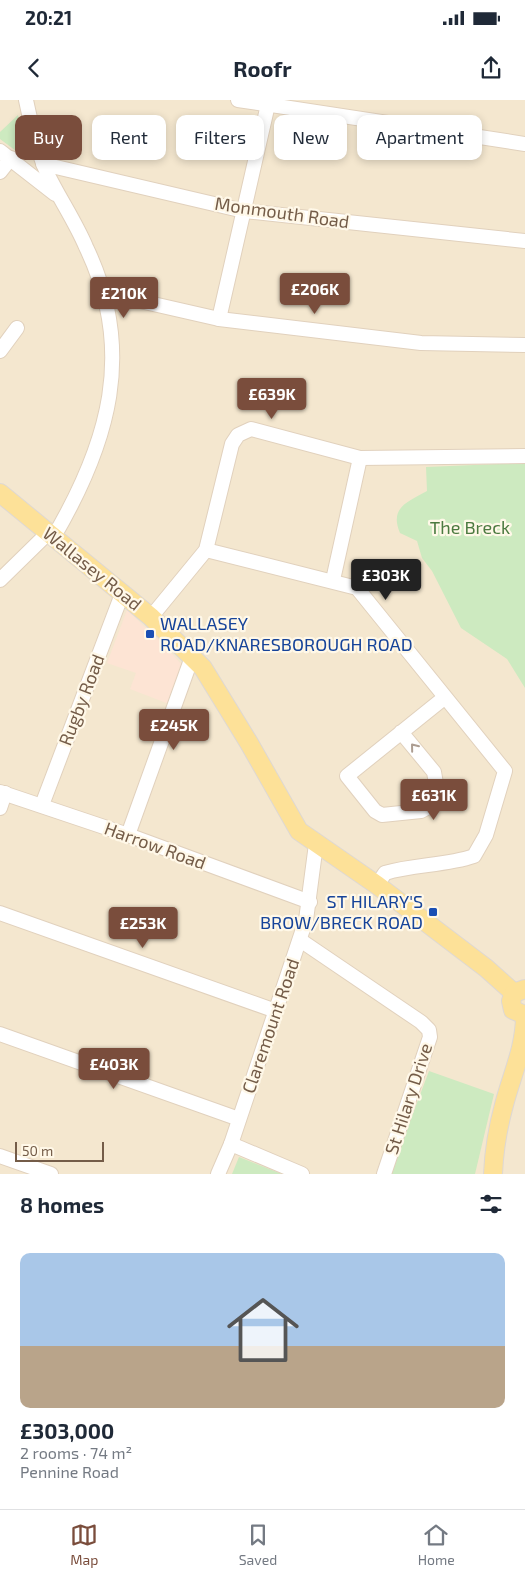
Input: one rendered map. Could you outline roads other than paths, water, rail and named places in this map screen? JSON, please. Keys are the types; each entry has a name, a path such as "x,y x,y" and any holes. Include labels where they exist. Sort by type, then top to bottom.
{"main road":[{"name":"Wallasey Road","path":"0,493 151,617 203,668 249,743 299,831 378,885 486,968 520,991"},
{"path":"494,1174 496,1143 504,1104 524,1042 525,1015 513,1010 511,1001 520,991"}],"street":[{"path":"0,580 50,536 80,491 98,441 112,376 113,351 105,292 86,246 43,164 26,100"},
{"path":"238,100 269,103 525,144"},
{"path":"219,319 269,103"},
{"path":"0,172 5,154 60,198"},
{"name":"Monmouth Road","path":"43,164 244,211 525,241"},
{"path":"105,292 219,319 420,343 525,345"},
{"path":"0,351 17,328"},
{"path":"151,617 206,550 232,444 238,435 251,429 360,458 525,456"},
{"path":"332,580 360,458"},
{"path":"206,550 332,580 357,588 444,698 498,760 505,771 486,835 474,856 462,860 398,869 385,873 378,885"},
{"name":"Rugby Road","path":"42,805 122,594"},
{"path":"128,836 192,656"},
{"path":"402,732 434,772 438,795 432,805 421,811 382,814 375,810 347,776 444,698"},
{"path":"0,808 3,792"},
{"name":"Harrow Road","path":"3,792 310,902"},
{"name":"Claremount Road","path":"218,1174 231,1144 300,940 310,902 316,844"},
{"path":"0,913 276,1012"},
{"name":"St Hilary Drive","path":"300,940 421,1022 428,1030 430,1037 384,1174"},
{"path":"0,1034 238,1120"},
{"path":"231,1144 302,1174"},
{"path":"0,1156 51,1174"}],"place":[{"name":"WALLASEY ROAD/KNARESBOROUGH ROAD","path":"150,634"},
{"name":"ST HILARY'S BROW/BRECK ROAD","path":"433,912"}],"park label":[{"name":"The Breck","path":"470,528"}]}
